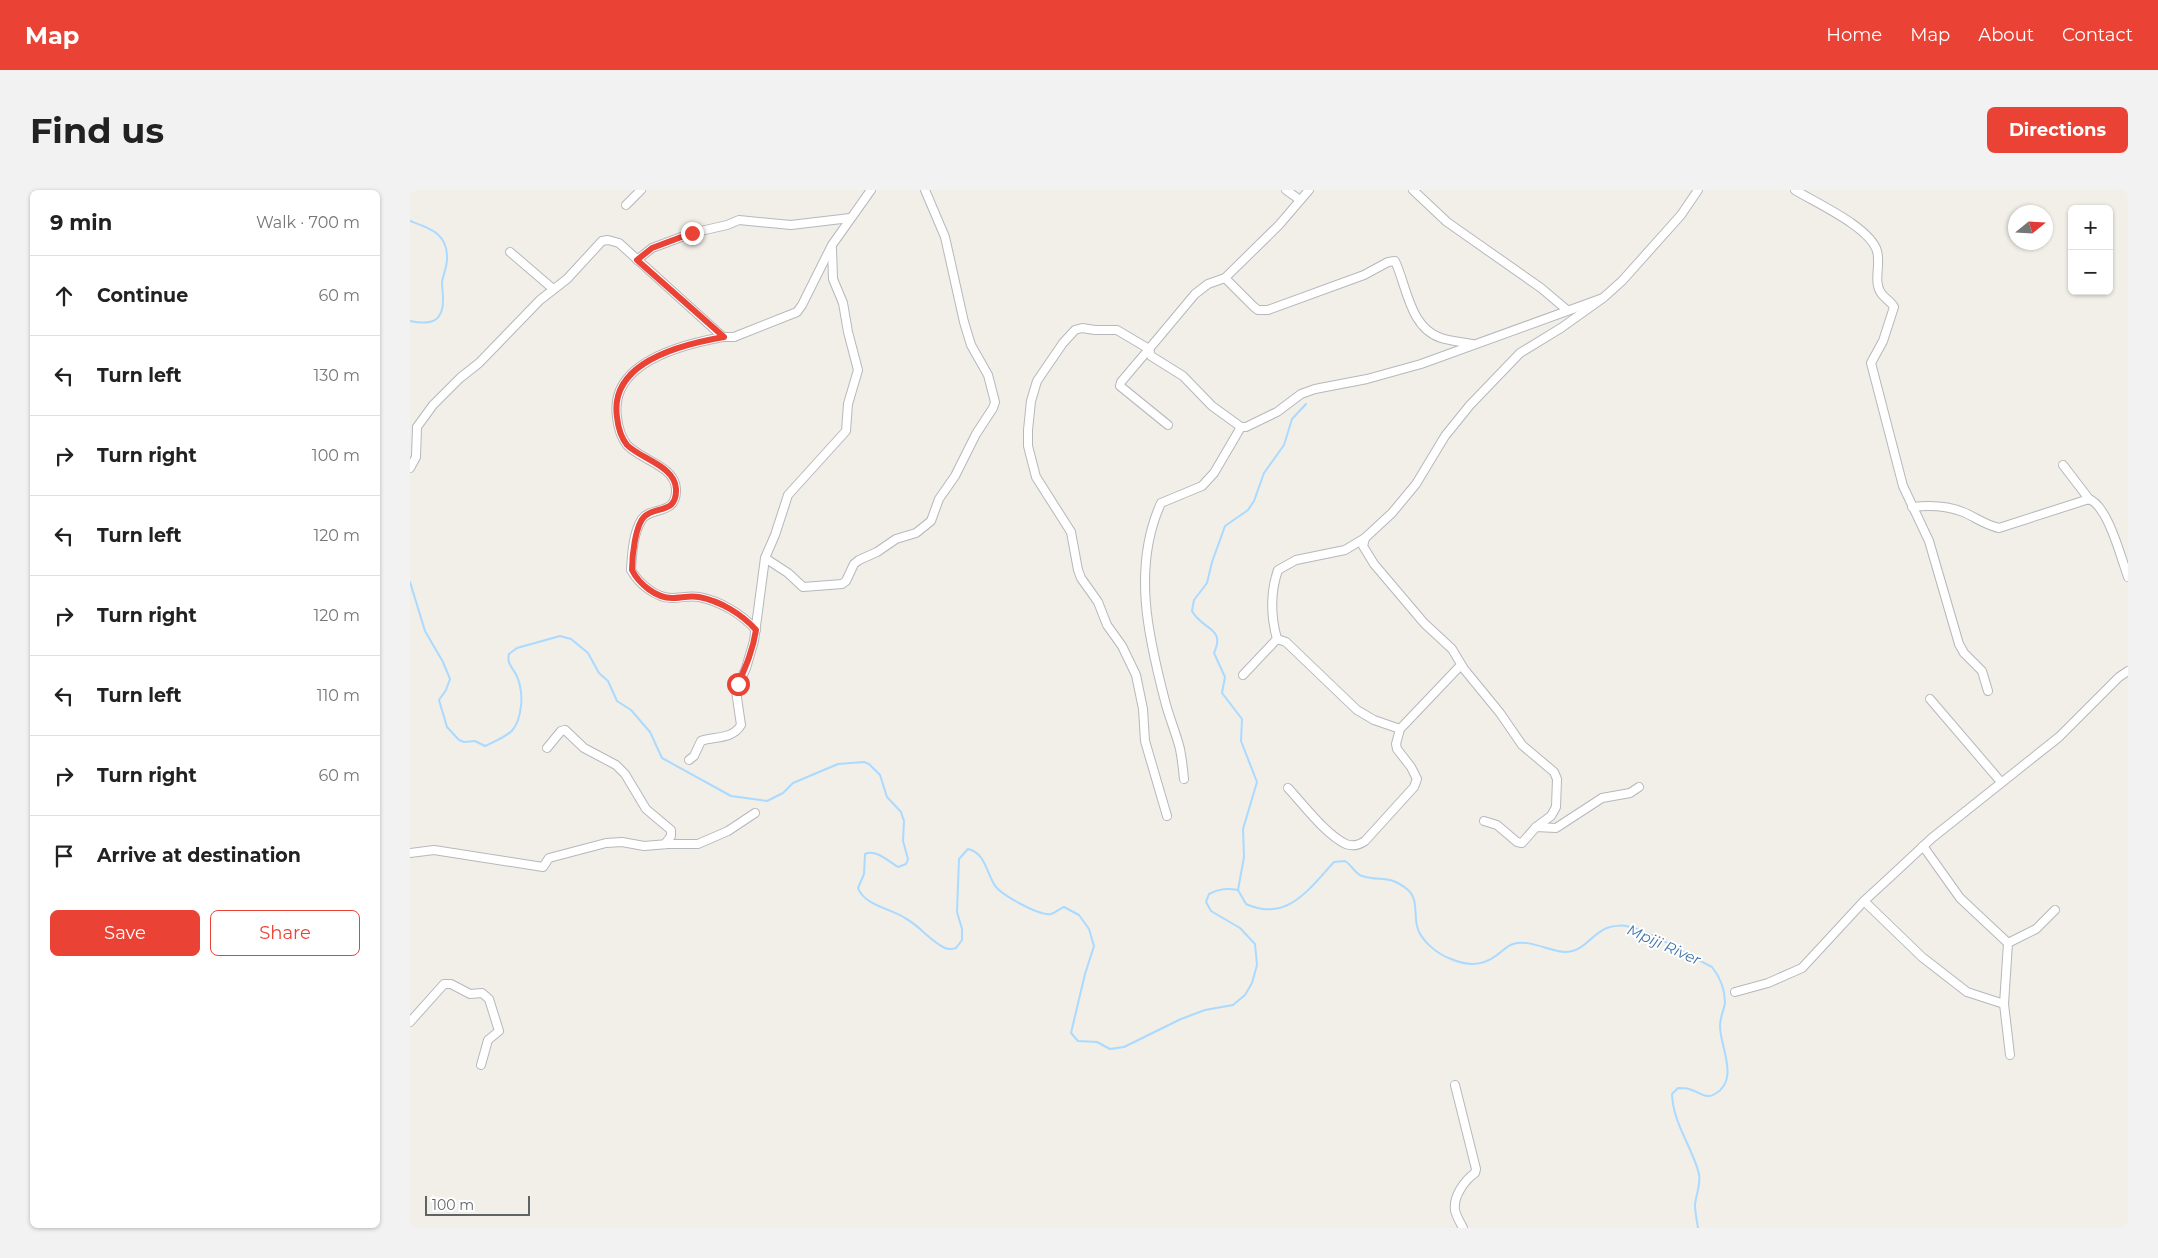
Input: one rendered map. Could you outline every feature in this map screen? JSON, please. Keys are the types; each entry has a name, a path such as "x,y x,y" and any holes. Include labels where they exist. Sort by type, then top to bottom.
{"street":[{"path":"626,205 641,190"},
{"path":"756,630 729,608 710,600 698,596 669,598 654,593 641,583 632,570 634,545 641,520 647,514 668,507 672,503 676,492 673,479 663,469 629,447 624,440 620,432 616,413 620,391 627,378 652,358 692,343 740,336 797,312 832,245 871,190"},
{"path":"765,558 788,573 804,587 842,584 846,581 854,564 859,560 877,552 896,539 916,533 931,520 942,493 956,476 976,434 993,408 995,402 988,375 971,345 945,237 926,190"},
{"path":"1286,190 1300,200"},
{"path":"1168,425 1120,386 1121,382 1195,294 1208,284 1225,278 1279,225 1310,190"},
{"path":"1413,190 1447,222 1541,288 1567,310"},
{"path":"1277,639 1272,620 1274,582 1278,570 1296,560 1344,550 1365,538 1392,513 1416,484 1445,436 1470,405 1520,354 1561,328 1622,281 1681,215 1698,190"},
{"path":"1795,190 1843,218 1864,233 1872,240 1878,251 1879,287 1881,294 1894,308 1883,341 1871,363 1902,486 1929,541 1959,644 1964,653 1985,676 1988,691"},
{"path":"637,260 649,250 660,245 692,233 727,225 739,220 791,225 850,218"},
{"path":"410,468 416,457 416,433 419,423 460,378 479,364 552,288 567,279 602,241 608,240 619,243 724,337"},
{"path":"689,760 694,756 701,740 730,734 738,730 740,725 736,691 750,658 756,630 765,558 775,535 788,495 846,431 848,404 858,370 843,303 833,280 832,245"},
{"path":"510,252 552,288"},
{"path":"1225,278 1258,310 1268,310 1364,275 1388,262 1395,261 1415,316 1422,326 1440,338 1472,344"},
{"path":"1167,816 1146,741 1143,709 1136,675 1122,646 1107,625 1098,602 1078,570 1071,532 1036,477 1028,446 1030,400 1037,381 1063,343 1075,330 1082,328 1117,330 1148,349 1151,356 1183,376 1212,406 1242,427 1246,427 1277,412 1301,394 1315,388 1368,379 1421,364 1602,298"},
{"path":"1184,779 1180,750 1165,702 1148,630 1144,586 1149,534 1161,503 1202,486 1214,473 1242,427"},
{"path":"2063,466 2089,499 2095,501 2105,516 2128,577"},
{"path":"1912,507 1932,505 1948,507 1990,526 1999,528 2089,499"},
{"path":"1365,538 1363,546 1374,564 1424,623 1452,649 1461,665 1522,745 1554,772 1557,779 1556,807 1551,816 1522,843 1517,842 1497,826 1484,821"},
{"path":"1243,675 1277,639"},
{"path":"1277,639 1286,642 1357,710 1374,720 1400,729"},
{"path":"1288,788 1337,838 1347,845 1355,846 1360,844 1414,787 1417,779 1397,749 1396,744 1400,729 1461,665"},
{"path":"1735,992 1768,982 1802,968 1864,901 1923,846 2001,782 2059,738 2119,677 2128,671"},
{"path":"1930,699 2001,782"},
{"path":"547,748 561,731 565,730 584,748 616,765 625,774 646,809 672,830 671,836 665,844"},
{"path":"1536,828 1556,828 1602,798 1630,794 1639,787"},
{"path":"410,853 434,850 543,867 549,858 606,843 629,842 653,846 698,844 728,831 755,813"},
{"path":"1923,846 1960,898 2008,943"},
{"path":"1864,901 1922,957 1967,992 2004,1004"},
{"path":"2008,943 2036,929 2054,910"},
{"path":"2008,943 2004,1004 2010,1055"},
{"path":"410,1022 444,984 452,984 470,994 482,993 489,999 499,1031 488,1040 481,1065"},
{"path":"1455,1085 1476,1169 1476,1173 1466,1179 1455,1203 1455,1210 1463,1228"}],"waterway":[{"path":"410,221 430,229 441,237 447,259 442,282 443,306 441,313 429,322 410,321"},
{"path":"1238,890 1244,857 1243,829 1257,782 1241,741 1242,719 1222,693 1225,677 1214,653 1217,638 1215,633 1201,622 1192,611 1194,600 1207,583 1212,562 1225,526 1248,510 1254,501 1264,473 1284,445 1292,419 1306,404"},
{"path":"410,582 425,631 443,662 450,679 446,690 439,700 447,727 459,740 464,742 475,741 485,746 506,736 514,728 520,715 521,689 517,676 510,664 509,654 517,648 560,636 571,639 588,653 599,673 608,681 617,701 631,710 650,732 662,758 731,796 767,801 783,793 793,783 838,764 864,762 869,764 880,775 887,797 901,812 904,821 903,841 908,859 906,864 898,867 878,854 865,854 864,874 858,888 861,894 872,903 910,921 945,948 956,948 962,940 962,929 957,912 959,859 968,849 974,851 982,858 994,884 1011,898 1045,914 1051,914 1064,907 1079,915 1089,929 1094,946 1085,974 1071,1033 1078,1041 1097,1042 1110,1049 1124,1047 1181,1019 1205,1010 1233,1005 1245,995 1252,983 1257,965 1255,944 1240,928 1211,911 1206,902 1209,894 1216,891 1226,889 1238,890"},
{"name":"Mpiji River","path":"1238,890 1246,904 1261,909 1274,909 1286,906 1306,892 1334,862 1345,861 1360,875 1390,880 1408,890 1413,898 1417,926 1425,941 1446,957 1457,961 1469,964 1481,963 1492,959 1507,947 1519,943 1532,944 1565,952 1572,951 1609,927 1626,926 1658,938 1712,967 1722,984 1725,998 1720,1026 1727,1063 1728,1072 1726,1080 1722,1088 1711,1096 1705,1096 1682,1088 1678,1088 1672,1094 1679,1125 1699,1174 1699,1186 1695,1205 1698,1228"}],"route":[{"path":"692,233 652,248 637,260 663,281 724,337 692,343 652,358 627,378 620,391 616,413 620,432 624,440 629,447 655,463 673,479 676,492 675,498 668,507 664,510 647,514 641,520 634,545 632,570 636,578 654,593 669,598 698,596 729,608 751,624 756,630 754,641 750,658 738,684"}]}
